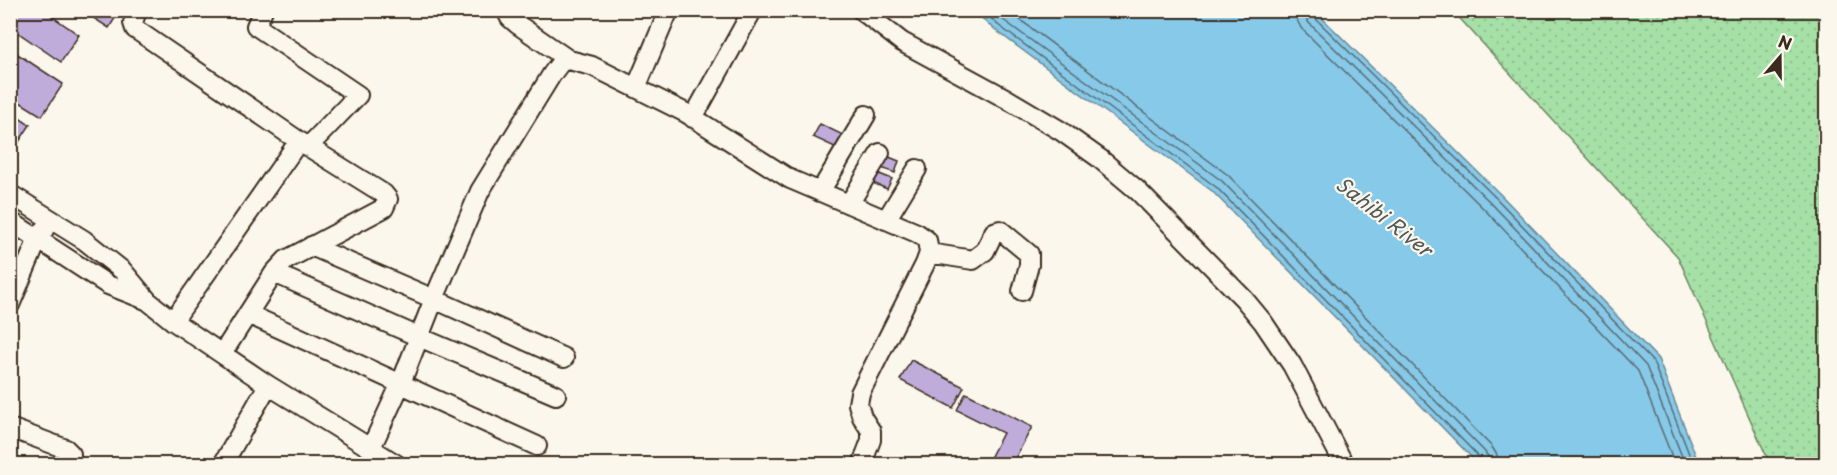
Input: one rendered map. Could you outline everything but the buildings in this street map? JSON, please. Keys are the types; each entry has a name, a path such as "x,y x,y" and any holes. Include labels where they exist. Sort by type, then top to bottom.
{"street":[{"path":"137,10 133,23 135,29 304,144 384,194 388,199 384,208 286,260 274,273 222,354"},
{"path":"173,321 304,144 358,95 256,26 263,10"},
{"path":"506,10 516,24 569,60 592,66 693,118 790,179 916,233 927,240 929,254 860,393 858,404 862,417 871,432 871,440 862,465"},
{"path":"636,88 669,10"},
{"path":"861,10 902,42 1061,131 1099,158 1137,190 1245,299 1263,322 1292,365 1344,465"},
{"path":"693,118 751,13"},
{"path":"371,448 401,383 480,191 552,74 561,63 569,60"},
{"path":"820,192 866,115"},
{"path":"849,204 880,153"},
{"path":"886,220 917,169"},
{"path":"10,194 84,240 123,271 148,301 173,321 268,385 396,465"},
{"path":"10,305 38,238 51,219"},
{"path":"10,221 108,285 148,301"},
{"path":"929,254 973,260 985,251 994,232 1000,230 1029,254 1029,265 1022,291"},
{"path":"311,246 564,358"},
{"path":"274,273 556,395"},
{"path":"248,314 537,446"},
{"path":"223,465 268,385"},
{"path":"10,428 66,449 71,453 71,465"}],"green space":[{"path":"1453,11 1826,11 1826,464 1770,464 1678,257"}],"water":[{"name":"Sahibi River","path":"974,11 1315,11 1501,195 1658,359 1699,464 1478,464 1212,191 994,29"}]}
